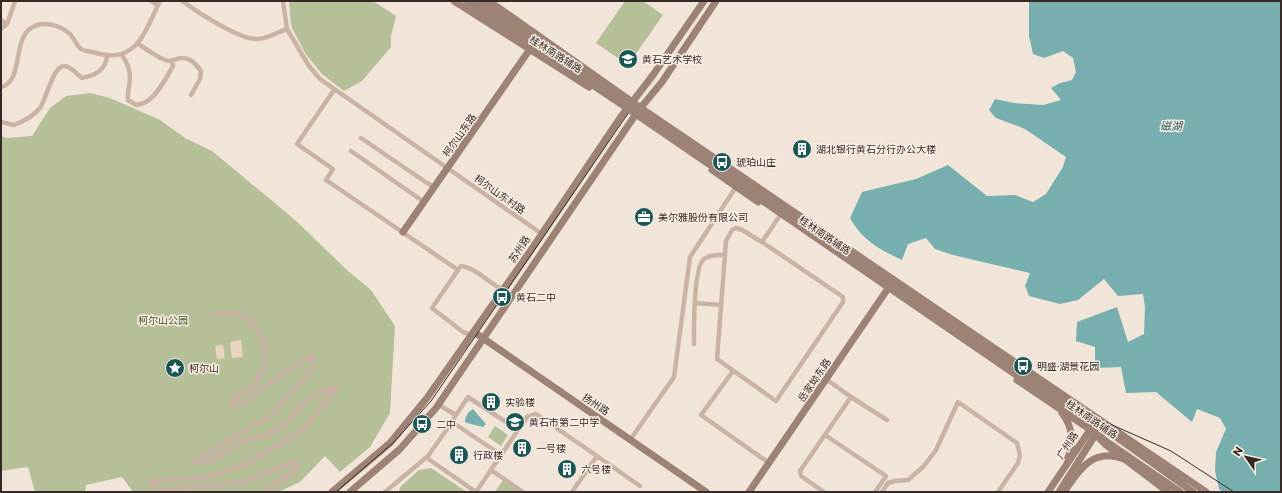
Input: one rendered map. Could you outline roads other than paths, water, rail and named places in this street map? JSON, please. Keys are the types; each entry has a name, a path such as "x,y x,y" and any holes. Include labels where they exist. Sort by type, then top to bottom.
{"main road":[{"name":"桂林南路辅路","path":"454,1 635,116 736,187 888,289 1180,492"},
{"path":"467,1 630,110 1186,492"},
{"path":"479,1 1091,420 1193,492"},
{"name":"桂林南路辅路","path":"489,1 641,108 1023,366 1102,422 1206,492"},
{"name":"苏州路","path":"332,492 390,443 427,398 542,234 632,101 653,75 704,1"},
{"path":"350,492 400,449 439,405 635,116 662,82 716,1"},
{"name":"柯尔山东路","path":"403,232 530,49"},
{"name":"岳家坳东路","path":"750,492 894,280"},
{"name":"扬州路","path":"473,333 484,338 706,492"},
{"path":"1050,403 1063,414 1068,422 1071,432 1071,443 1068,457 1056,480"},
{"path":"1080,420 1106,445 1168,492"},
{"name":"广州路","path":"1048,492 1090,430 1102,422"},
{"name":"广州路","path":"1058,492 1096,434 1102,422"},
{"path":"1064,492 1078,472 1086,464 1095,459 1108,455 1133,462 1150,471"},
{"path":"1162,470 1201,492"}],"street":[{"path":"1,28 7,24 15,1"},
{"path":"1,87 13,78 22,38 31,28 45,23 58,26 70,34 81,49 107,56 122,55 137,44 148,26 159,3 151,1"},
{"path":"182,1 214,22 250,39 259,39 287,28 283,1"},
{"path":"1,20 7,24"},
{"name":"柯尔山东村路","path":"287,28 311,70 320,79 542,234"},
{"path":"137,44 165,60 172,62 177,59 185,58 194,63 201,71 200,78 190,95"},
{"path":"122,55 127,62 130,76 127,91 128,100 136,105 145,103 153,96 166,79 173,66 172,62"},
{"path":"1,122 14,126 28,119 37,112 44,101 55,72 60,67 68,67 82,78 90,77 103,68 107,56"},
{"path":"334,90 297,144 334,169 326,180 458,270"},
{"path":"361,138 435,187"},
{"path":"351,151 424,202"},
{"path":"630,440 674,377 690,257 736,187"},
{"path":"762,242 779,216"},
{"path":"736,228 762,242 843,297 843,302 776,401 717,359 726,240 732,230 736,228"},
{"path":"694,344 696,280 700,265 704,258 725,255"},
{"path":"473,333 464,332 432,308 458,270 461,266 468,267 503,290"},
{"path":"695,302 721,305"},
{"path":"214,314 238,314 252,322 265,344 266,363 254,386 233,399 232,404 236,406 286,371 298,366 309,356 314,356 314,360 312,368 302,382 268,418 248,428 193,462 213,460 240,442 267,435 287,422 308,398 324,390 337,387 305,428 246,464 204,478 151,481 150,485 167,490 244,482 293,462 298,465 295,471 262,492"},
{"path":"733,370 701,415 769,463"},
{"path":"826,379 887,420"},
{"path":"385,492 427,458 468,397 518,430"},
{"path":"824,492 801,476 800,471 852,397"},
{"path":"882,492 888,483 908,480 923,467 936,450 958,402 1018,443 1020,455 1018,463 998,492"},
{"path":"439,405 456,415"},
{"path":"427,458 476,492 527,417 536,414 640,486"},
{"path":"452,422 501,455"},
{"path":"825,435 895,481"},
{"path":"572,492 597,456"},
{"path":"491,470 523,492"},
{"path":"875,492 886,476"}],"water":[{"name":"磁湖","path":"1029,1 1281,1 1281,492 1223,492 1219,489 1215,471 1216,452 1226,429 1220,418 1197,409 1192,422 1156,392 1126,393 1121,367 1095,368 1095,347 1076,341 1077,322 1117,307 1128,342 1144,334 1145,307 1143,294 1118,296 1104,279 1078,300 1060,304 1029,296 1025,286 1030,273 953,255 935,249 926,238 908,244 902,260 872,244 860,233 850,218 862,192 916,179 948,165 987,196 1015,195 1033,202 1046,194 1063,167 1066,157 1025,129 996,118 989,110 995,99 1014,103 1043,105 1061,100 1051,88 1060,83 1072,80 1076,72 1073,58 1063,51 1044,58 1033,54 1029,36"},
{"path":"473,409 486,424 483,427 465,422 467,414"}],"tram line":[{"path":"336,492 394,442 431,401 629,112 633,109 643,114 1083,414 1094,417 1171,451 1234,492"}],"place":[{"name":"黄石艺术学校","path":"628,59"},
{"name":"湖北银行黄石分行办公大楼","path":"802,149"},
{"name":"琥珀山庄","path":"722,162"},
{"name":"美尔雅股份有限公司","path":"644,217"},
{"name":"黄石二中","path":"502,297"},
{"name":"明盛·湖景花园","path":"1023,366"},
{"name":"柯尔山","path":"175,368"},
{"name":"实验楼","path":"491,402"},
{"name":"黄石市第二中学","path":"515,422"},
{"name":"二中","path":"422,424"},
{"name":"一号楼","path":"522,448"},
{"name":"行政楼","path":"459,455"},
{"name":"六号楼","path":"567,469"}],"park label":[{"name":"柯尔山公园","path":"163,320"}]}
